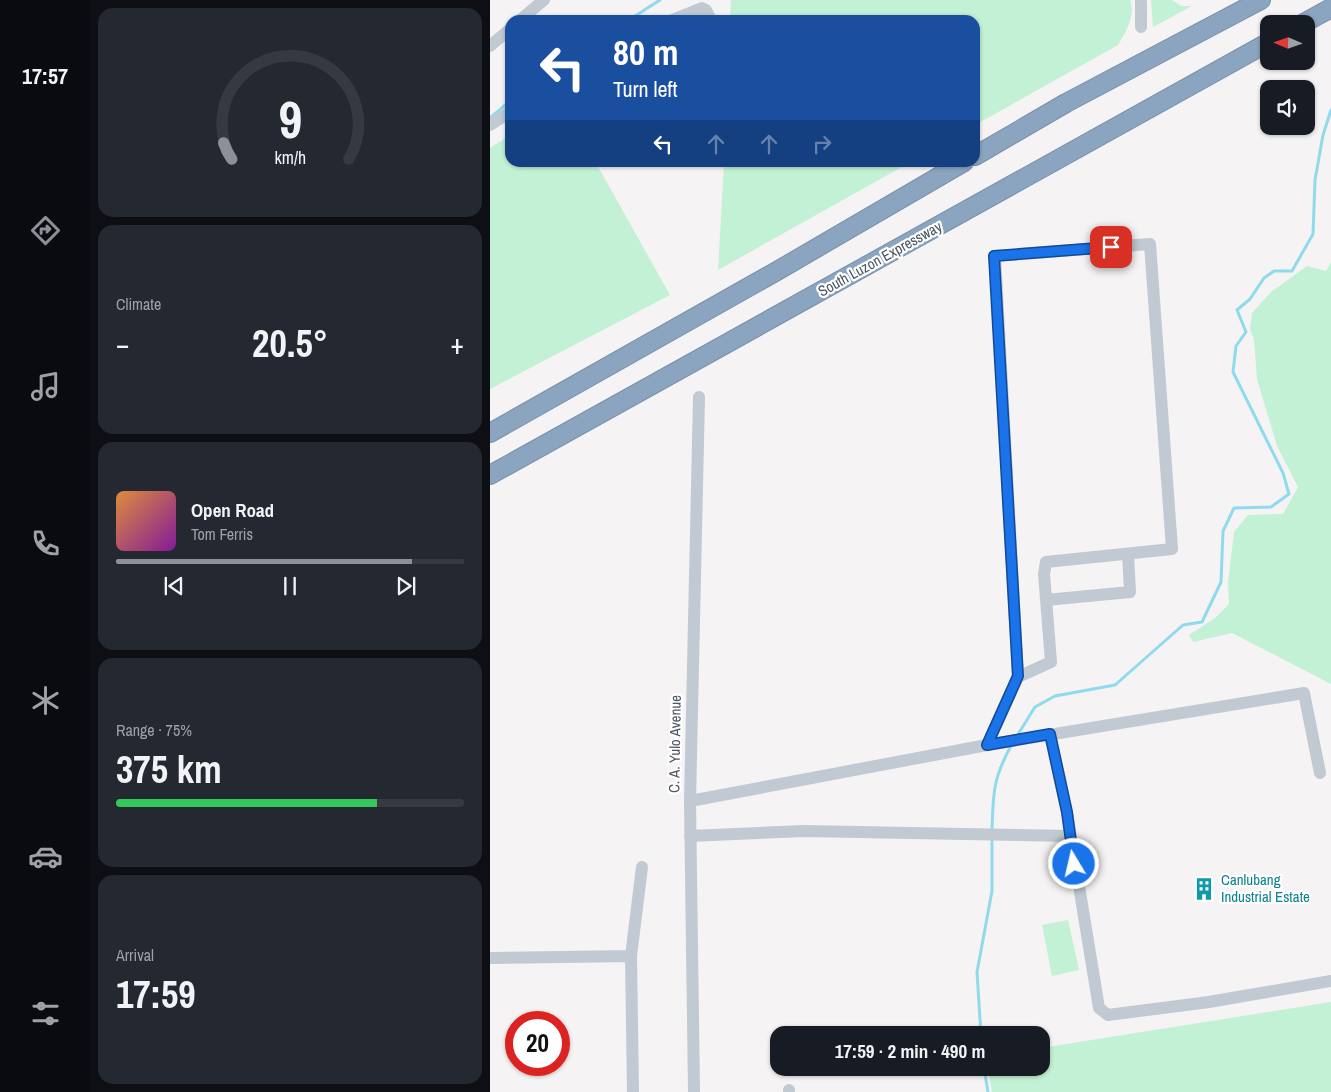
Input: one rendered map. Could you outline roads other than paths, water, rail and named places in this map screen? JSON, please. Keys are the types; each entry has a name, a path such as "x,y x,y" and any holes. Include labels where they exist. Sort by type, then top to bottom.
{"highway":[{"path":"980,153 1066,103 1260,0"},
{"path":"1315,17 1331,8"},
{"name":"South Luzon Expressway","path":"490,475 1260,47"},
{"path":"490,433 777,272 956,167"}],"street":[{"path":"526,15 544,0"},
{"path":"1141,0 1141,27"},
{"path":"684,15 702,8 706,10 708,15"},
{"path":"490,46 505,33"},
{"path":"490,125 505,115"},
{"path":"987,745 1018,676 994,256 1150,244 1172,549 1046,562 1044,574 1051,662 1018,676"},
{"name":"C. A. Yulo Avenue","path":"694,1092 690,801 699,397"},
{"path":"1046,600 1130,592 1128,555"},
{"path":"690,801 987,745 1304,693 1320,773"},
{"path":"1050,734 1070,836 1091,969 1099,1008 1104,1014 1200,1004 1331,981"},
{"path":"690,836 804,831 1070,836"},
{"path":"633,1092 631,956 642,867"},
{"path":"490,958 631,956"}],"waterway":[{"path":"637,15 660,0"},
{"path":"490,118 505,105"},
{"path":"1017,736 1035,707 1055,696 1115,685 1183,625 1202,622 1221,582 1223,531 1234,508 1271,507 1289,494 1283,473 1233,372 1236,346 1246,332 1237,310 1250,299 1264,278 1274,271 1292,271 1313,234 1315,180 1323,135 1331,110"},
{"path":"992,831 995,786 1001,767 1012,744"},
{"path":"980,1026 977,972 992,891 992,837"},
{"path":"985,1076 988,1092"}],"place":[{"name":"Canlubang Industrial Estate","path":"1204,889"}]}
